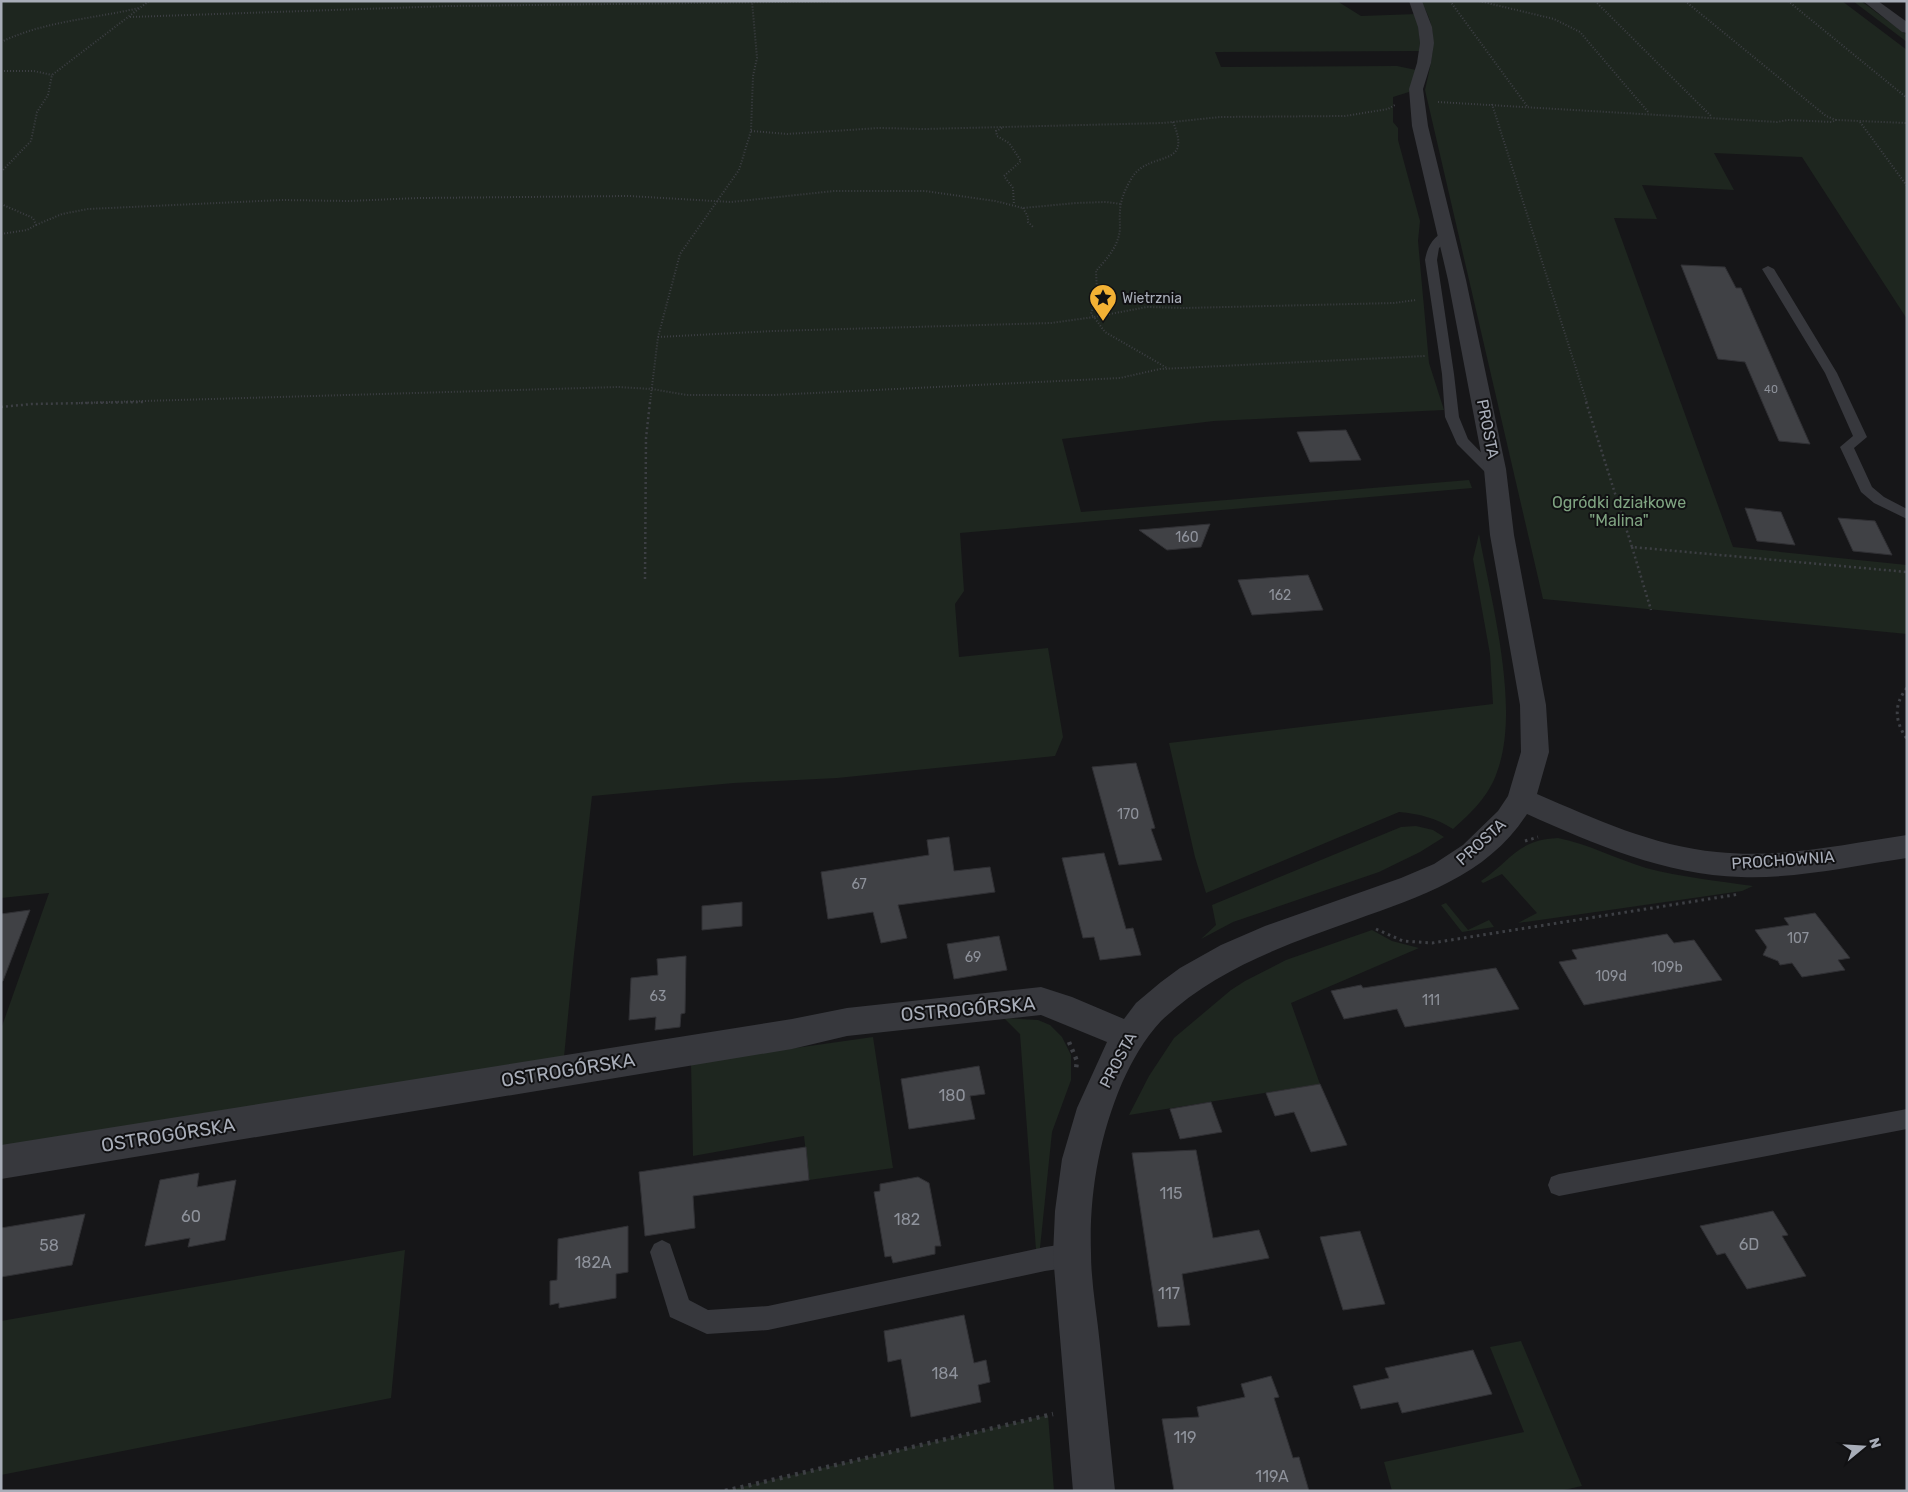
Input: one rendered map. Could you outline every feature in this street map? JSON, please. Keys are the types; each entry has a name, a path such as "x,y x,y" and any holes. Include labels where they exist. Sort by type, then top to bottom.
{"street":[{"name":"PROSTA","path":"1094,1491 1072,1254 1072,1211 1080,1159 1094,1108 1113,1063 1130,1036 1148,1013 1191,978 1232,954 1276,935 1412,887 1452,868 1473,853 1508,819 1521,799 1535,752 1535,721 1502,535 1496,475 1482,398 1434,189 1429,158 1420,126 1416,89 1424,63 1427,43 1425,26 1415,1"},
{"path":"1869,1 1907,29"},
{"name":"PROCHOWNIA","path":"1521,799 1631,845 1677,858 1719,864 1760,865 1907,846"},
{"name":"OSTROGÓRSKA","path":"1,1162 792,1034 847,1022 889,1017 1041,1001 1061,1007 1130,1036"}],"lane":[{"path":"1446,235 1433,246 1431,260 1452,416 1462,441 1496,475"},
{"path":"1768,269 1830,373 1860,437 1847,447 1866,489 1880,500 1907,514"},
{"path":"1559,1185 1907,1119"},
{"path":"662,1252 679,1308 707,1322 768,1318 1072,1254"}],"path":[{"path":"1,172 31,141 37,112 48,94 52,75 149,1"},
{"path":"130,17 355,8 862,1"},
{"path":"1450,1 1527,106"},
{"path":"1478,1 1554,19 1580,32 1649,113"},
{"path":"1595,1 1712,117"},
{"path":"1685,1 1826,116 1836,120 1907,123"},
{"path":"1788,1 1907,98"},
{"path":"646,579 646,438 658,337 680,254 739,170 751,131 753,76 757,58 752,2"},
{"path":"1,42 49,25 120,13 140,7"},
{"path":"1,71 34,71 52,75"},
{"path":"751,131 787,134 879,128 924,129 1071,124 1102,125 1174,122 1220,117 1363,115 1388,109 1399,100 1417,98 1777,122 1788,120 1832,122 1836,120"},
{"path":"1492,104 1651,610"},
{"path":"1167,368 1105,332 1091,314 1098,291 1096,271 1110,255 1119,237 1120,204 1137,172 1148,163 1168,158 1176,152 1180,143 1179,132 1174,122"},
{"path":"1860,122 1907,186"},
{"path":"1005,126 996,131 997,136 1008,143 1021,161 1004,176 1013,188 1014,205"},
{"path":"1,234 27,230 62,214 88,208 263,201 628,196 738,202 834,191 908,191 935,192 1023,208 1076,203 1106,202 1120,204"},
{"path":"1,204 33,218 36,225"},
{"path":"1023,208 1028,217 1028,222 1033,227"},
{"path":"658,337 784,331 1051,323 1147,307 1185,308 1394,302 1418,300 1436,293"},
{"path":"1,407 32,404 205,401 618,387 652,389 687,395 773,395 1111,378 1167,368 1418,358 1445,353"},
{"path":"1632,547 1907,572"},
{"path":"1907,688 1897,701 1896,712 1898,723 1907,739"},
{"path":"1522,842 1541,836"},
{"path":"1379,923 1371,926 1393,939 1414,944 1746,893"},
{"path":"725,1491 1057,1413 1085,1409"}],"green space":[{"path":"1,1 1337,1 1361,16 1417,14 1419,51 1215,52 1221,67 1397,66 1416,70 1409,92 1393,97 1393,122 1398,128 1398,140 1420,221 1418,241 1429,363 1444,410 1214,421 1062,439 1081,512 1469,480 1472,488 960,533 964,591 955,604 959,657 1048,648 1063,737 1055,756 837,778 734,783 592,796 564,1057 1,1153 1,1029 49,893 1,898"},
{"name":"Ogródki działkowe \"Malina\"","path":"1420,1 1842,1 1907,50 1907,319 1802,157 1714,153 1734,190 1642,185 1657,219 1614,218 1733,547 1907,565 1907,634 1543,599 1425,90 1432,56 1433,34 1427,12"},
{"path":"1853,1 1861,1 1907,35 1907,42"},
{"path":"1479,534 1502,654 1506,717 1504,746 1497,772 1494,781 1484,796 1473,810 1453,829 1428,817 1399,812 1206,893 1195,857 1169,743 1493,704 1490,654 1473,559"},
{"path":"1416,826 1433,830 1444,837 1420,852 1379,872 1233,922 1201,939 1216,925 1212,905 1401,827"},
{"path":"1558,838 1581,844 1646,868 1753,886 1742,891 1518,923 1537,913 1502,874 1483,883 1481,881 1524,847 1544,840"},
{"path":"1446,903 1468,930 1489,920 1494,927 1462,932 1441,905"},
{"path":"1372,930 1392,941 1419,948 1291,1003 1320,1084 1129,1115 1149,1076 1174,1038 1231,990 1286,960"},
{"path":"1004,1018 1038,1020 1050,1025 1062,1037 1071,1055 1071,1080 1052,1132 1040,1248 1036,1250 1020,1034"},
{"path":"873,1037 893,1168 809,1180 804,1136 693,1156 691,1063"},
{"path":"405,1250 391,1398 1,1475 1,1321"},
{"path":"1521,1341 1582,1486 1559,1491 1392,1491 1384,1462 1524,1432 1490,1347"},
{"path":"1048,1415 1054,1491 725,1491"}],"building":[{"path":"1681,265 1725,267 1736,288 1741,288 1810,444 1779,441 1745,362 1718,359"},
{"path":"1346,430 1361,460 1310,462 1297,432"},
{"path":"1745,508 1781,512 1795,545 1757,541"},
{"path":"1838,518 1875,521 1892,555 1853,551"},
{"path":"1210,524 1201,547 1167,550 1139,530"},
{"path":"1308,575 1323,610 1252,615 1238,580"},
{"path":"1136,763 1155,828 1151,829 1162,860 1119,865 1092,767"},
{"path":"949,837 954,871 990,867 995,892 898,905 907,938 881,943 873,912 828,919 821,872 929,855 927,840"},
{"path":"1104,853 1126,929 1133,928 1141,955 1100,960 1094,937 1083,938 1062,858"},
{"path":"742,902 742,926 702,930 702,906"},
{"path":"30,910 3,981 1,981 1,914"},
{"path":"1815,913 1850,958 1838,960 1845,970 1802,977 1792,963 1780,965 1778,961 1763,955 1767,947 1755,930 1789,925 1784,918"},
{"path":"1667,934 1674,943 1694,940 1722,980 1584,1005 1559,962 1577,959 1572,950"},
{"path":"999,936 1007,970 954,979 947,944"},
{"path":"686,956 685,1013 681,1014 680,1027 655,1030 656,1017 629,1020 631,978 658,975 657,959"},
{"path":"1496,968 1519,1009 1405,1027 1397,1009 1344,1019 1331,991 1361,985 1363,988"},
{"path":"979,1066 985,1094 970,1096 975,1119 909,1129 901,1079"},
{"path":"1320,1084 1347,1145 1311,1152 1294,1112 1275,1116 1266,1093"},
{"path":"1211,1102 1222,1132 1180,1139 1170,1109"},
{"path":"806,1147 809,1180 693,1196 695,1228 645,1236 639,1172"},
{"path":"1196,1150 1213,1238 1259,1230 1269,1258 1182,1274 1190,1325 1158,1327 1132,1153"},
{"path":"199,1173 197,1187 236,1180 225,1240 188,1247 190,1238 145,1246 160,1180"},
{"path":"918,1177 929,1183 941,1246 935,1246 935,1254 893,1263 891,1256 885,1257 874,1192 880,1191 880,1184"},
{"path":"1773,1211 1788,1235 1782,1236 1806,1276 1747,1289 1725,1253 1717,1255 1700,1226"},
{"path":"85,1214 72,1265 1,1277 1,1228"},
{"path":"628,1226 628,1272 616,1274 616,1298 559,1308 559,1303 550,1305 550,1281 557,1280 558,1239"},
{"path":"1360,1231 1385,1304 1343,1310 1320,1237"},
{"path":"964,1315 974,1363 986,1360 990,1382 978,1385 981,1402 911,1417 901,1359 888,1362 884,1331"},
{"path":"1473,1350 1492,1394 1402,1413 1398,1402 1361,1409 1353,1386 1389,1378 1385,1368"},
{"path":"1271,1376 1279,1397 1274,1398 1293,1458 1299,1457 1309,1491 1174,1491 1162,1419 1199,1417 1197,1407 1245,1397 1241,1384"}],"place":[{"name":"Wietrznia","path":"1103,322"}]}
